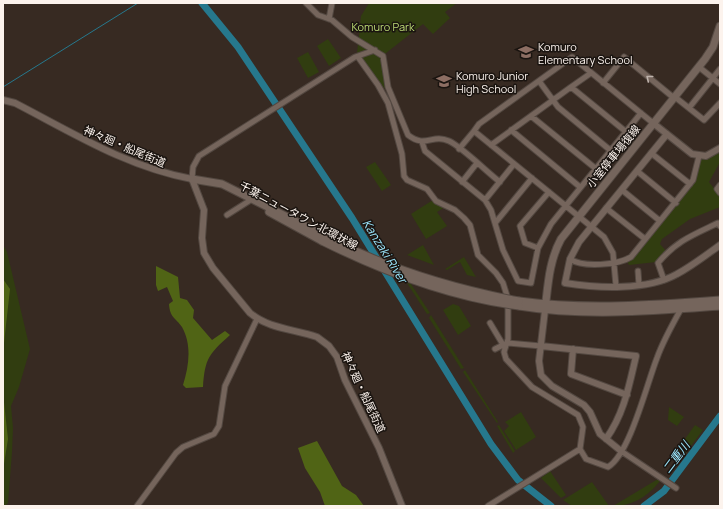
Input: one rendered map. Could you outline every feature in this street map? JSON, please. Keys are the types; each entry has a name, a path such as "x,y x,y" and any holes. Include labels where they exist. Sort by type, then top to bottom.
{"main road":[{"name":"小室停車場復線","path":"546,307 553,256 560,239 699,67 713,47 720,26"},
{"name":"千葉ニュータウン北環状線","path":"192,179 222,184 324,238 361,260 413,280 460,294 546,307 601,313 720,306"},
{"name":"千葉ニュータウン北環状線","path":"222,184 249,201 324,238"},
{"name":"千葉ニュータウン北環状線","path":"546,307 611,307 720,300"}],"street":[{"path":"306,3 318,15 329,19 384,58 388,87 408,135 422,142 437,138 443,138 450,141 500,182"},
{"path":"329,19 332,3"},
{"path":"192,179 193,167 199,156 372,49"},
{"path":"358,57 378,85 388,103 402,154 404,176 407,180 426,189 436,201 455,210 464,218 470,225 478,255 496,273 503,283 508,299 505,357 513,369 532,386 575,412 580,418 583,427 580,449 586,459 608,467 621,450 643,404 657,358 670,327 681,309"},
{"path":"459,149 479,124 572,57 689,152 698,156 706,156 720,148"},
{"path":"603,83 624,57 704,120 720,103"},
{"path":"699,67 720,84"},
{"path":"689,108 720,69"},
{"path":"491,145 591,73"},
{"path":"539,81 558,107 610,150"},
{"path":"571,87 625,131"},
{"name":"神々廻・船尾街道","path":"3,100 15,103 88,143 131,161 165,174 192,179 204,210 202,238 204,253 221,278 257,319 271,325 317,337 334,351 345,380 381,453 402,506"},
{"path":"422,142 425,151 485,200 496,222 503,250 518,281 531,283 538,248 551,224 641,113"},
{"path":"531,116 595,168"},
{"path":"511,130 580,187"},
{"path":"474,131 604,237 610,245 615,263 616,286"},
{"path":"667,134 579,242 570,259 565,283 587,286 616,286 664,280 676,275 720,245"},
{"path":"651,153 690,184"},
{"path":"570,259 585,264 615,263 625,261 631,257 690,184 695,175 698,156"},
{"path":"462,182 477,164"},
{"path":"485,200 514,164"},
{"path":"637,171 676,203"},
{"path":"496,222 532,178"},
{"path":"720,185 717,189 720,194"},
{"path":"622,190 660,221"},
{"path":"538,248 525,243 520,226 549,192"},
{"path":"227,215 249,201"},
{"path":"606,208 645,239"},
{"path":"664,280 658,263 669,250 691,236 718,223 720,226"},
{"path":"638,271 639,284"},
{"path":"546,307 541,346 540,370 544,380 584,405 590,412 597,431 606,439 676,488"},
{"path":"137,506 176,453 183,447 214,434 219,426 225,386 257,319"},
{"path":"490,323 505,343"},
{"path":"495,348 505,343 636,356 627,395 619,418 606,439"},
{"path":"573,349 571,374 627,395"},
{"path":"488,506 580,449"}],"green space":[{"name":"Komuro Park","path":"369,3 457,3 445,12 450,18 433,34 423,24 381,57 385,89 357,53 361,16"},
{"path":"328,39 341,58 329,66 317,46"},
{"path":"308,52 319,72 308,78 297,58"},
{"path":"720,151 720,162 709,182 720,196 720,207 690,219 662,239 660,244 666,251 656,262 629,265 627,261 692,185 699,161"},
{"path":"375,162 391,185 382,191 366,167"},
{"path":"433,200 445,207 437,212 447,226 426,239 411,214"},
{"path":"3,245 7,252 30,349 19,387 11,406 13,428 12,452 8,503 5,506 3,506"},
{"path":"423,245 434,265 407,255"},
{"path":"464,257 476,277 467,275 460,262 447,270 445,269"},
{"path":"156,266 178,277 180,298 187,300 194,310 193,318 212,340 225,331 230,335 209,357 205,369 203,387 186,388 183,385 188,363 187,341 182,327 170,312 169,304 173,301 167,287 158,291 156,285"},
{"path":"3,279 10,289 4,343 3,393"},
{"path":"407,283 411,284 430,313 427,314"},
{"path":"453,304 459,306 471,326 458,335 443,310"},
{"path":"431,315 464,368 461,369 429,318"},
{"path":"465,370 498,422 497,423 463,372"},
{"path":"3,393 8,439 3,470"},
{"path":"669,407 684,417 677,426 668,420"},
{"path":"521,412 536,437 516,450 504,431 509,426 505,422"},
{"path":"499,425 515,451 513,453 497,426"},
{"path":"695,425 703,430 685,454 677,450"},
{"path":"317,441 342,486 356,495 364,506 325,506 320,492 305,468 298,448"},
{"path":"550,471 566,495 561,498 541,478"},
{"path":"658,479 660,481 640,499 620,506 613,506"},
{"path":"592,482 609,506 572,506 563,500"}],"waterway":[{"path":"3,87 138,3"},
{"name":"Kanzaki River","path":"202,3 238,47 352,218 491,444 518,480 551,506"},
{"name":"二重川","path":"644,506 664,491 720,416"}],"place":[{"name":"Komuro Elementary School","path":"526,52"},
{"name":"Komuro Junior High School","path":"444,81"}]}
